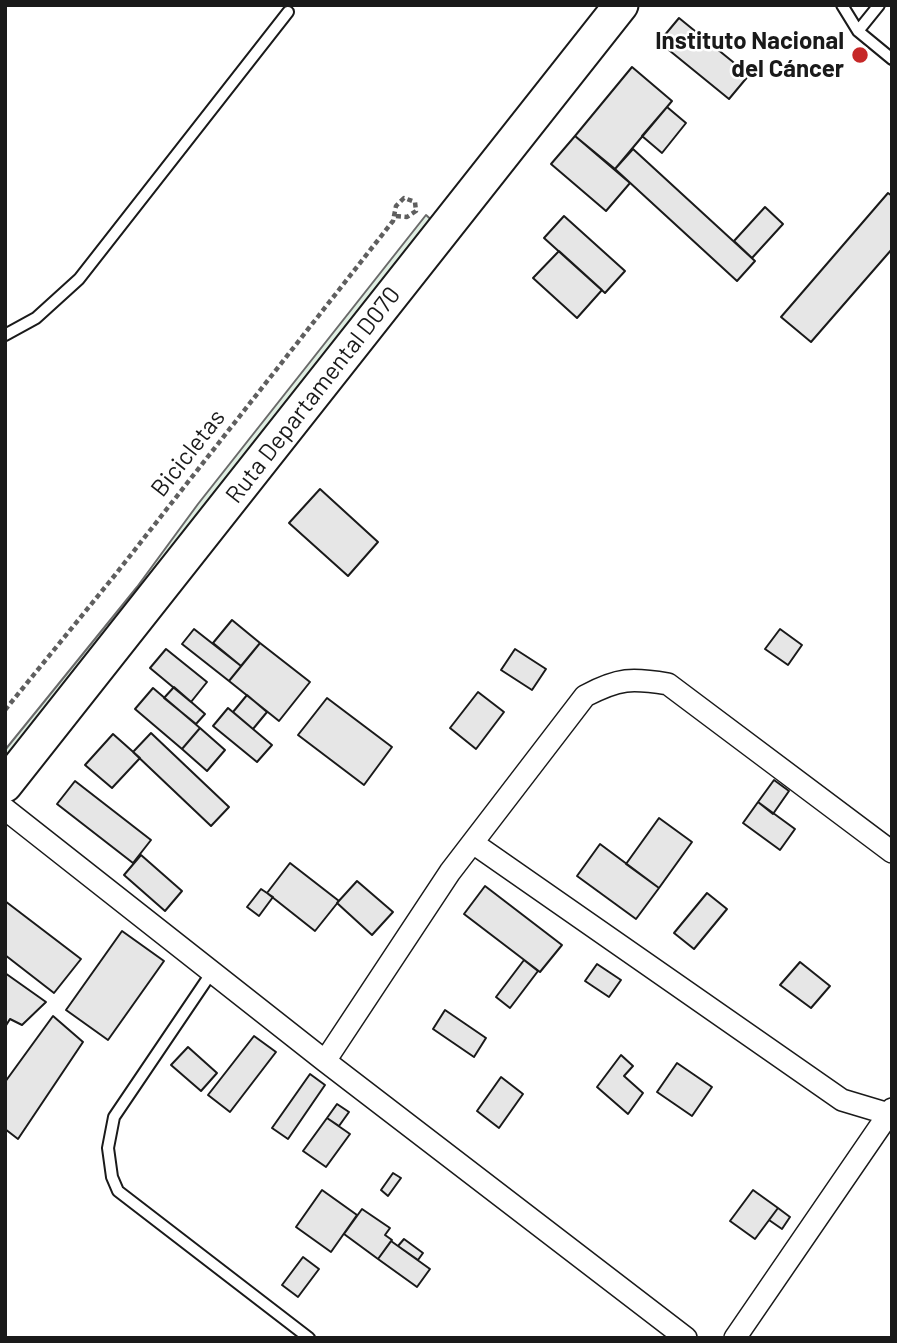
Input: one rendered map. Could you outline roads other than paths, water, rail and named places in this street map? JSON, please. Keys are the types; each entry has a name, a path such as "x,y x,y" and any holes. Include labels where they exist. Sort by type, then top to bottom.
{"main road":[{"name":"Ruta Departamental D070","path":"5,785 621,5"}],"street":[{"path":"325,1061 450,872 585,696 610,683 637,679 668,684 892,852"},
{"path":"5,809 325,1061 686,1338"},
{"path":"473,843 842,1100 891,1113 735,1338"}],"lane":[{"path":"842,5 858,31 892,59"},
{"path":"858,31 879,5"},
{"path":"5,335 36,318 79,279 288,12"},
{"path":"212,972 114,1117 108,1148 112,1177 118,1191 309,1338"}],"place":[{"name":"Instituto Nacional del Cáncer","path":"860,55"}]}
